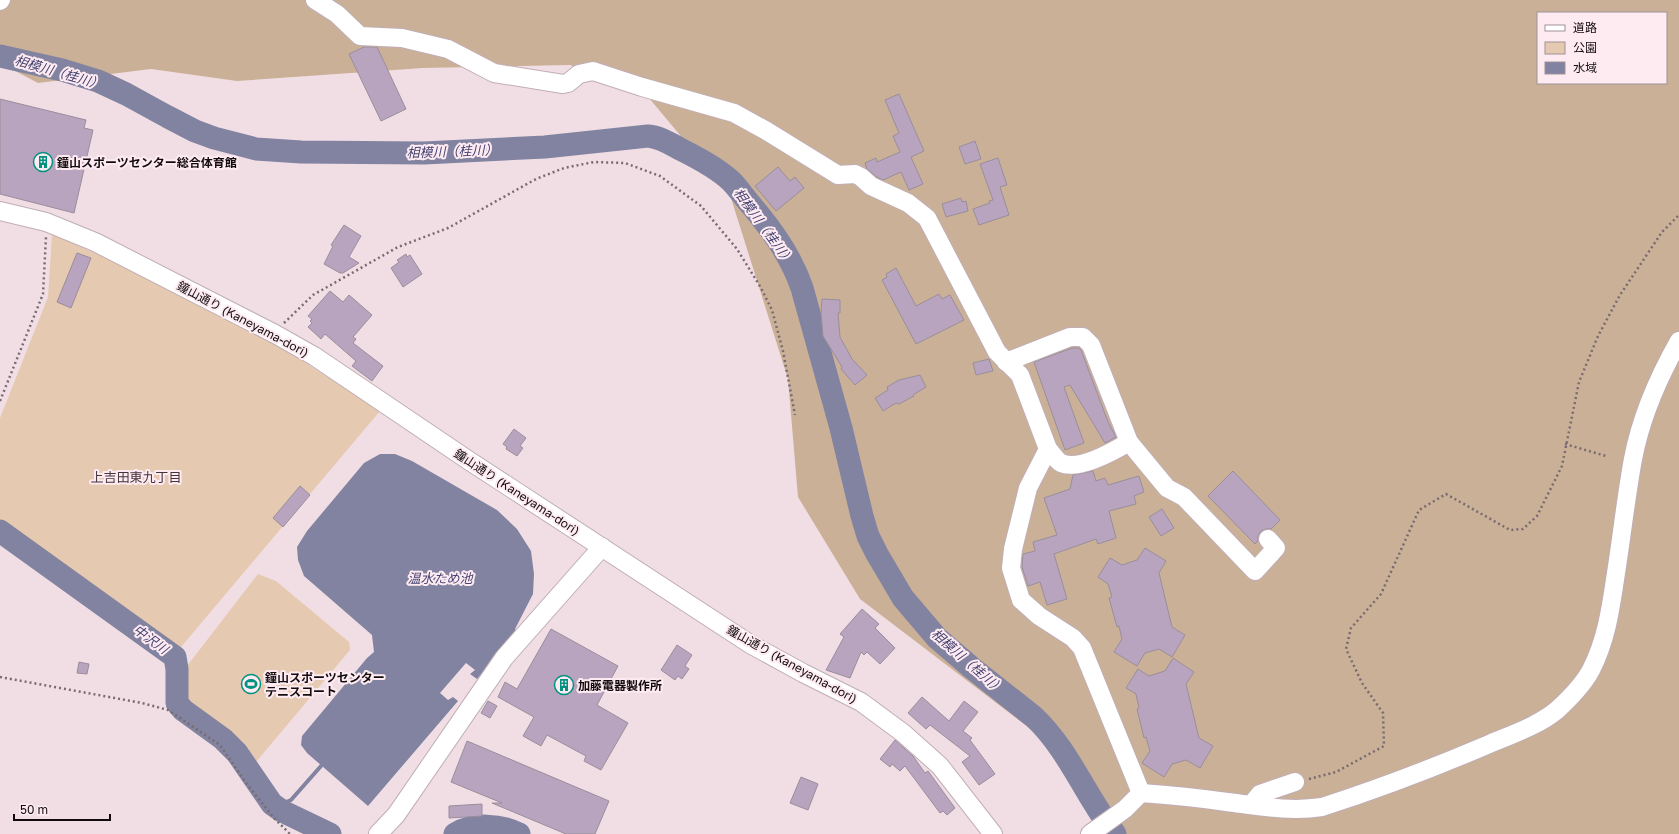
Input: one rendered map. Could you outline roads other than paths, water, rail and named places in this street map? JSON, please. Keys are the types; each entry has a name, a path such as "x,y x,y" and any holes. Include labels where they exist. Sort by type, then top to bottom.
{"street":[{"path":"315,0 337,14 360,36 402,38 448,49 494,73 563,84 568,83 579,74 593,71 642,87 734,113 765,130 838,175 855,174 861,177 871,186 908,204 927,218 997,352 1020,375 1048,449 1060,463 1073,465 1108,454 1129,442"},
{"name":"鐘山通り (Kaneyama-dori)","path":"0,211 46,222 95,242 275,334 314,356 468,460 750,644 861,702 882,717 940,766 993,834"},
{"path":"1006,362 1070,337 1083,337 1091,345 1129,442 1167,488 1184,497 1255,571 1276,548 1268,539"},
{"path":"1090,834 1125,809 1141,793 1186,796 1284,809 1303,810 1322,807 1433,768 1505,737 1556,711 1572,695 1590,672 1601,648 1610,614 1634,458 1649,400 1679,341"},
{"path":"1048,449 1028,488 1013,548 1011,568 1020,600 1039,616 1073,638 1082,648 1141,793"},
{"path":"378,834 396,815 504,658 602,547"},
{"path":"1251,805 1260,794 1295,782"}],"water":[{"name":"温水ため池","path":"380,454 395,454 412,461 497,510 517,529 531,551 534,574 533,594 515,629 517,632 477,679 470,674 475,670 466,663 440,693 448,700 453,697 458,701 368,806 307,753 301,745 302,736 367,658 374,652 372,635 304,576 298,560 297,547 307,531 364,463"}],"waterway":[{"name":"相模川（桂川）","path":"0,56 62,70 98,81 126,94 195,131 214,138 256,149 301,152 424,153 545,147 648,136 670,143 726,176 766,224 787,254 798,276 841,428 868,536 903,598 937,638 1034,717 1046,730 1067,759 1095,805 1115,834"},
{"name":"中沢川","path":"0,531 175,657 177,669 177,703 183,710 223,739 237,753 272,804 282,811 330,834"},
{"path":"276,806 291,800 321,766"},
{"name":"中沢川","path":"455,834 462,830 487,826 504,828 519,834"}],"place":[{"name":"鐘山スポーツセンター総合体育館","path":"43,162"},
{"name":"鐘山スポーツセンター テニスコート","path":"251,684"},
{"name":"加藤電器製作所","path":"564,685"}],"district":[{"name":"上吉田東九丁目","path":"136,477"}]}
